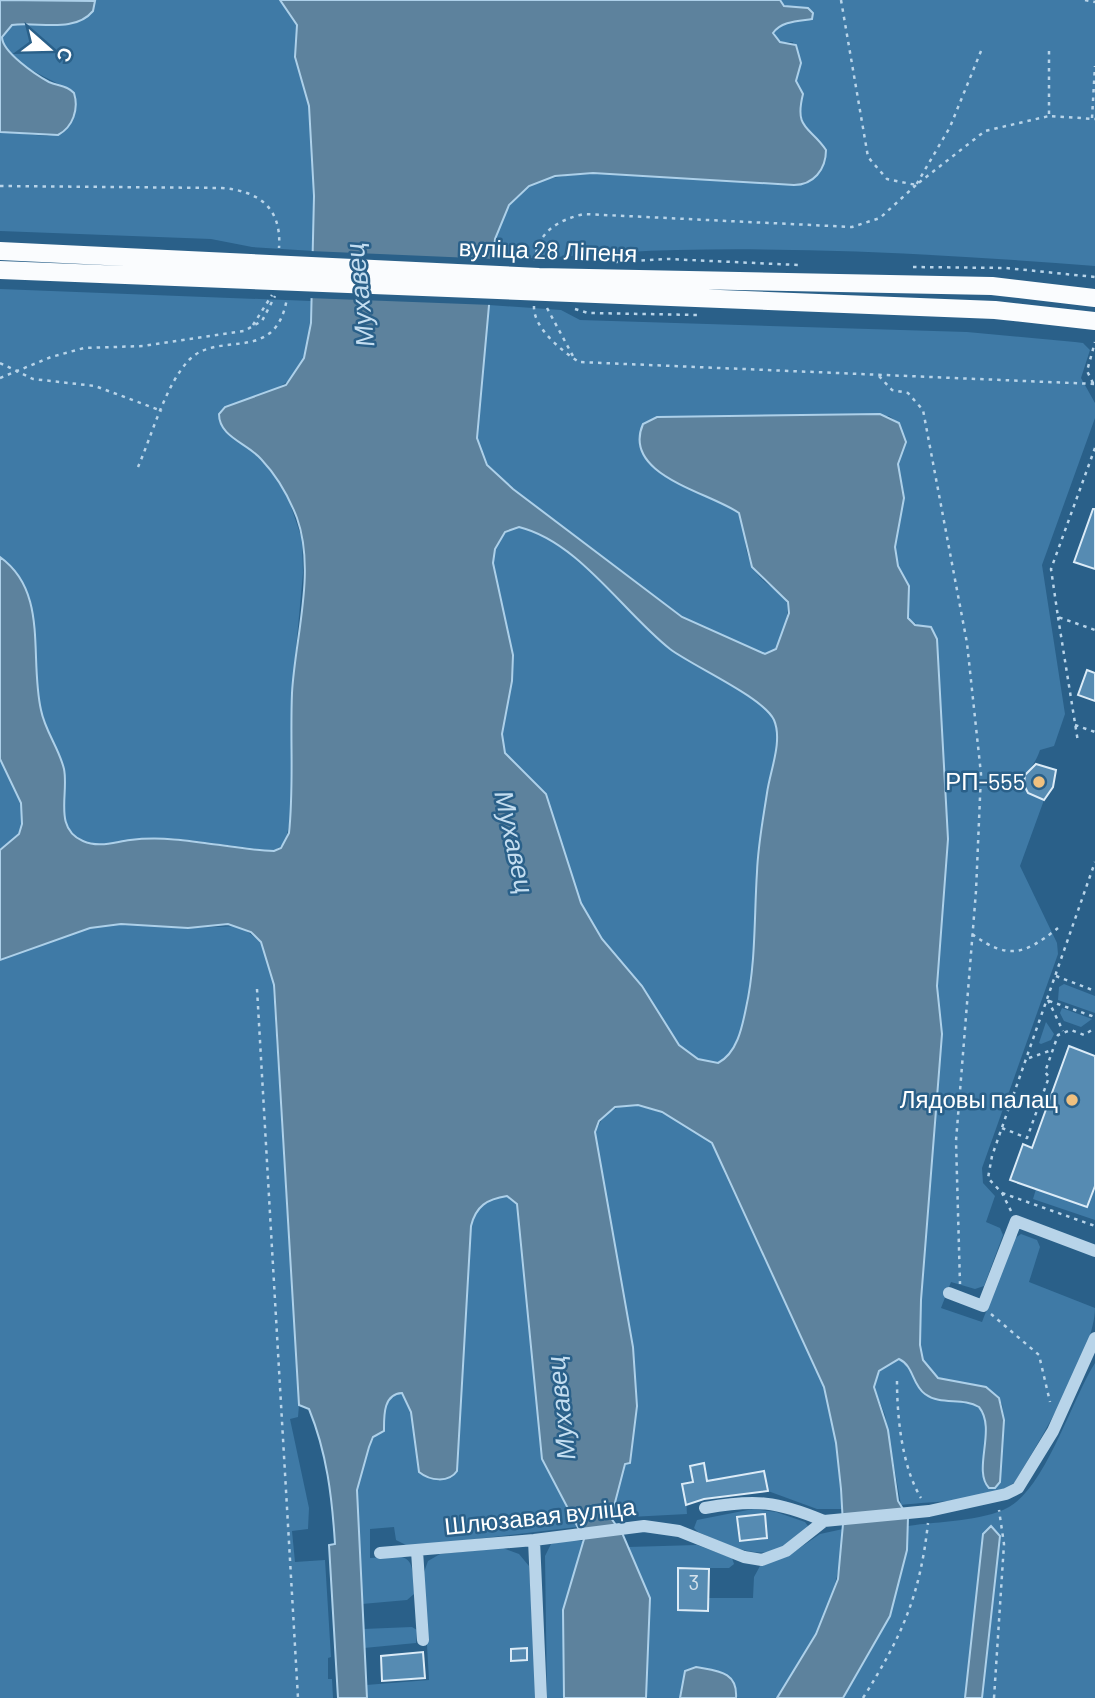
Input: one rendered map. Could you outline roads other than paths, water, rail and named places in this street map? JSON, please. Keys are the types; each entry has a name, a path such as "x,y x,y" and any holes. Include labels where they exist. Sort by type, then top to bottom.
{"main road":[{"name":"вуліца 28 Ліпеня","path":"0,251 243,271 541,290 995,310 1095,321"},
{"name":"вуліца 28 Ліпеня","path":"0,270 243,271"},
{"name":"вуліца 28 Ліпеня","path":"541,290 992,286 1095,298"}],"street":[{"path":"956,1295 983,1306 1016,1220 1095,1251"},
{"path":"705,1508 746,1500 771,1502 828,1521 929,1511 996,1496 1018,1488 1056,1426 1095,1338"},
{"name":"Шлюзавая вуліца","path":"380,1553 534,1540 625,1528 662,1527 744,1557 762,1560 786,1551 828,1521"},
{"path":"534,1540 541,1698"},
{"path":"417,1551 423,1640"}],"water":[{"path":"0,0 95,1 93,11 76,22 12,25 2,37 3,43 13,56 28,69 74,93 74,117 68,127 58,135 0,132"},
{"name":"Мухавец","path":"280,0 780,0 784,6 808,8 813,13 812,19 785,24 773,33 780,42 796,45 801,63 796,81 803,94 802,121 826,150 824,164 812,179 794,185 593,173 555,176 529,186 509,205 495,239 477,438 487,465 513,489 682,617 765,654 776,649 789,613 788,602 752,567 739,513 672,480 656,469 645,456 640,442 643,424 657,417 880,414 899,423 906,442 898,464 904,498 895,547 898,566 909,586 908,618 915,625 931,627 937,639 948,839 937,986 942,1034 921,1300 920,1345 923,1360 938,1378 986,1387 999,1398 1004,1420 1000,1482 995,1488 989,1488 983,1471 986,1426 979,1407 966,1402 931,1398 921,1390 908,1366 899,1359 879,1371 874,1387 888,1430 898,1501 908,1517 907,1550 890,1616 843,1698 777,1698 816,1634 838,1579 843,1524 841,1489 836,1443 824,1387 712,1143 662,1112 638,1105 615,1107 599,1121 595,1132 633,1347 637,1406 630,1463 625,1464 611,1518 623,1535 650,1598 646,1698 564,1698 563,1610 584,1539 542,1459 517,1204 507,1196 483,1205 476,1213 471,1226 457,1471 444,1479 428,1477 419,1472 411,1412 402,1393 391,1397 385,1413 384,1431 373,1437 369,1447 357,1490 367,1698 338,1698 329,1545 335,1544 332,1509 328,1475 315,1426 309,1409 299,1405 274,985 261,942 251,932 228,924 188,928 121,924 90,928 0,960 0,850 19,834 22,824 21,803 0,759 0,557 15,571 25,588 31,607 41,710 64,769 65,819 74,835 95,844 166,839 274,851 281,848 289,833 292,693 305,582 302,538 294,510 277,479 255,453 229,434 220,422 219,414 225,407 286,385 304,358 311,323 314,196 309,106 295,57 297,25","holes":["519,527 541,535 581,562 670,649 743,692 774,720 777,747 758,852 749,991 738,1039 730,1053 718,1063 698,1059 679,1045 642,986 602,939 581,903 546,794 505,753 502,734 512,681 513,655 493,563 495,549 505,532"]},
{"path":"991,1526 1000,1536 982,1698 965,1698 983,1534"},
{"path":"696,1667 718,1671 730,1677 736,1689 736,1698 680,1698 685,1671"}],"place":[{"name":"РП-555","path":"1039,782"},
{"name":"Лядовы палац","path":"1072,1100"}]}
